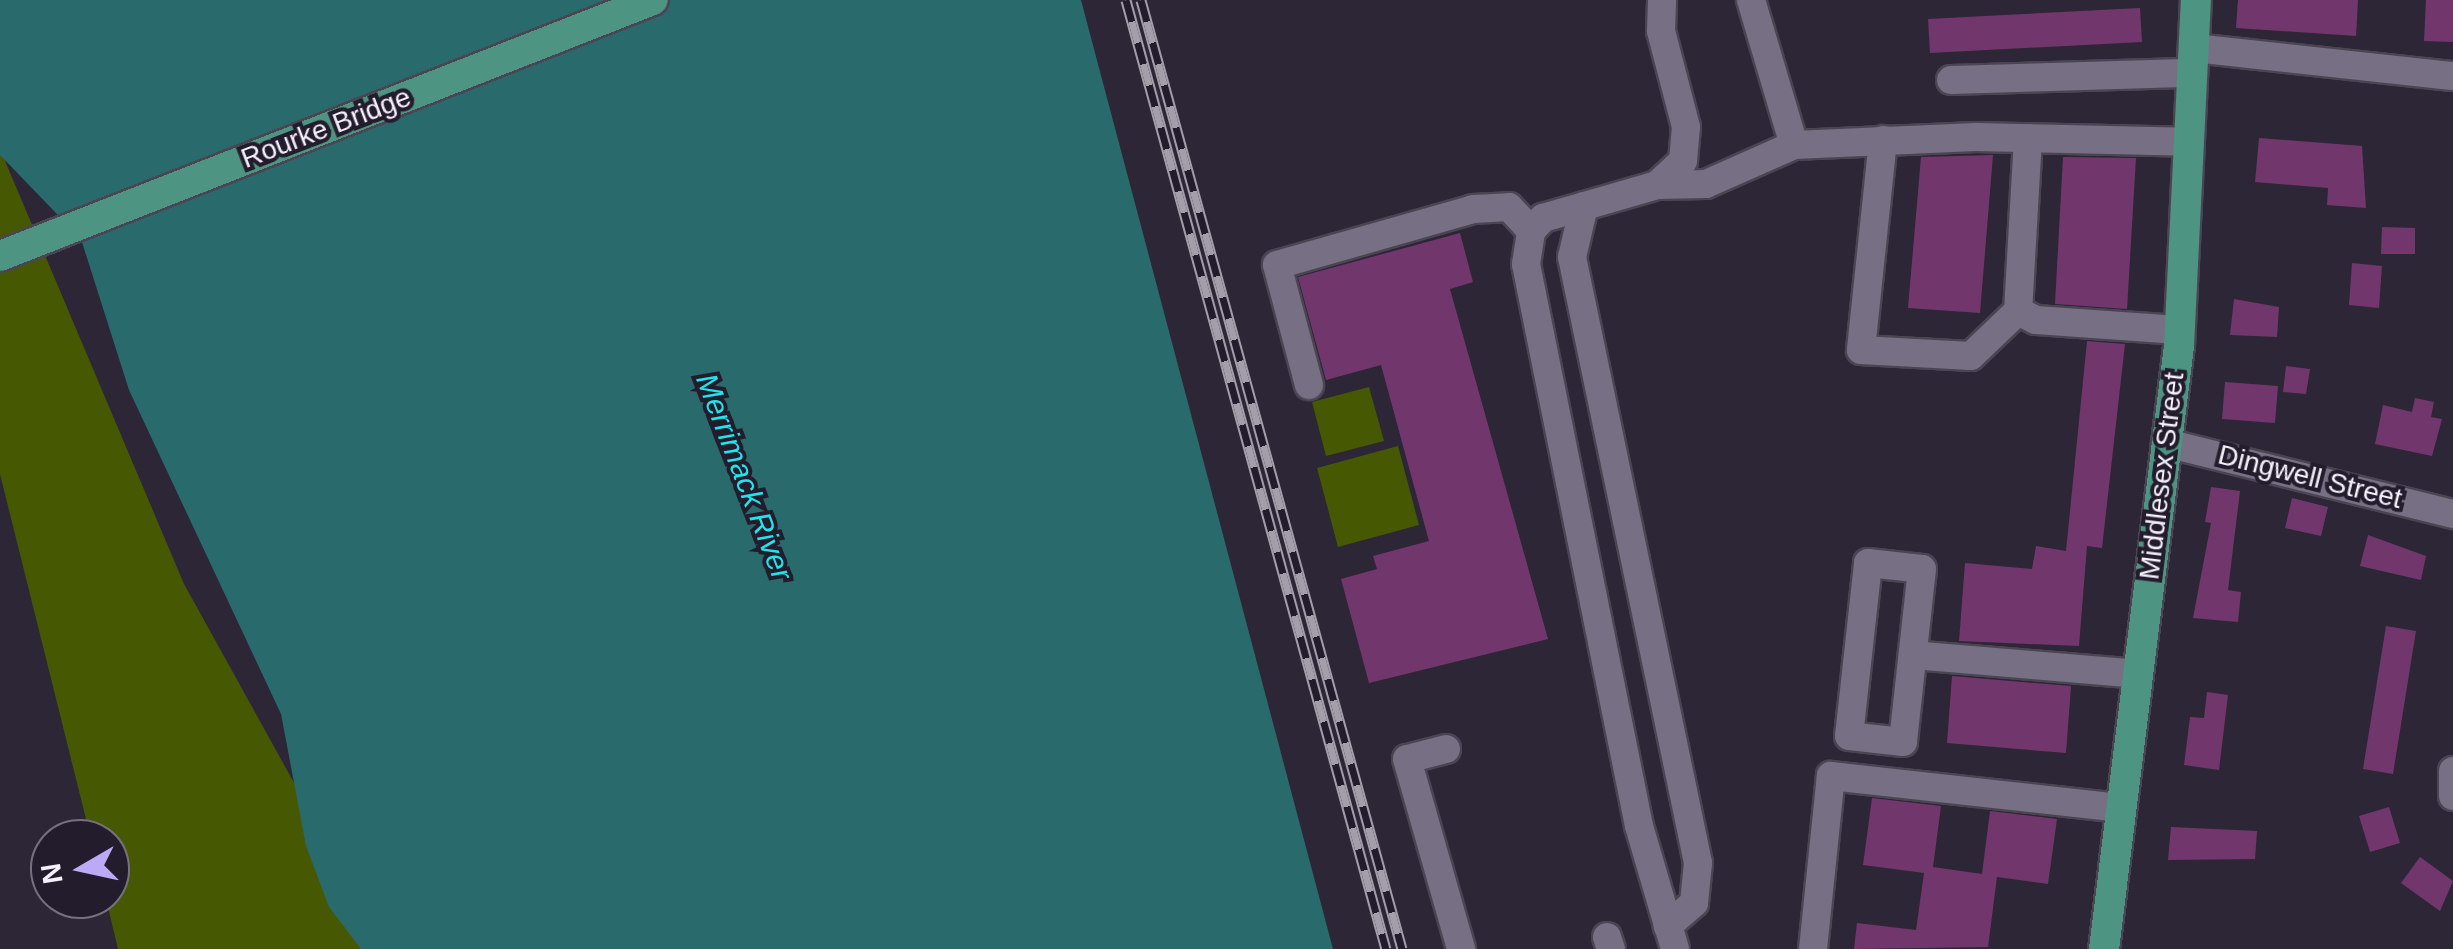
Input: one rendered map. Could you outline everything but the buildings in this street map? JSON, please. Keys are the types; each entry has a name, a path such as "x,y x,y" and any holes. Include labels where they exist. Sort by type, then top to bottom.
{"main road":[{"name":"Rourke Bridge","path":"0,256 652,0"},
{"name":"Middlesex Street","path":"2104,949 2180,330 2196,0"}],"street":[{"path":"1658,185 1683,162 1686,128 1661,31 1662,0"},
{"path":"1751,0 1794,146"},
{"path":"1951,80 2193,61 2453,76"},
{"path":"1884,140 1861,350 1971,356 2018,311 2028,138"},
{"path":"1671,938 1639,826 1526,264 1531,231 1543,218 1658,185 1706,184 1794,146 2028,138 2190,142"},
{"path":"1584,206 1572,257 1698,863 1694,903 1671,938"},
{"path":"1308,385 1277,265 1473,209 1509,207 1531,231"},
{"path":"2018,311 2036,320 2180,330"},
{"name":"Dingwell Street","path":"2166,443 2453,514"},
{"path":"1868,563 1922,569 1913,655 1904,742 1849,736 1868,563"},
{"path":"1913,655 2137,674"},
{"path":"1446,748 1407,758 1461,949"},
{"path":"2453,771 2453,796"},
{"path":"1813,949 1832,776 2121,808"}],"green space":[{"path":"0,149 184,584 386,949 118,949 111,919 130,919 130,819 86,819 0,474"},
{"path":"1369,387 1384,441 1326,456 1312,402"},
{"path":"1398,446 1419,525 1338,547 1317,468"}],"water":[{"name":"Merrimack River","path":"0,0 1081,0 1333,949 361,949 329,907 306,846 281,714 129,390 81,239 0,155"}],"railway":[{"path":"1126,0 1386,949"},
{"path":"1141,0 1402,949"}]}
